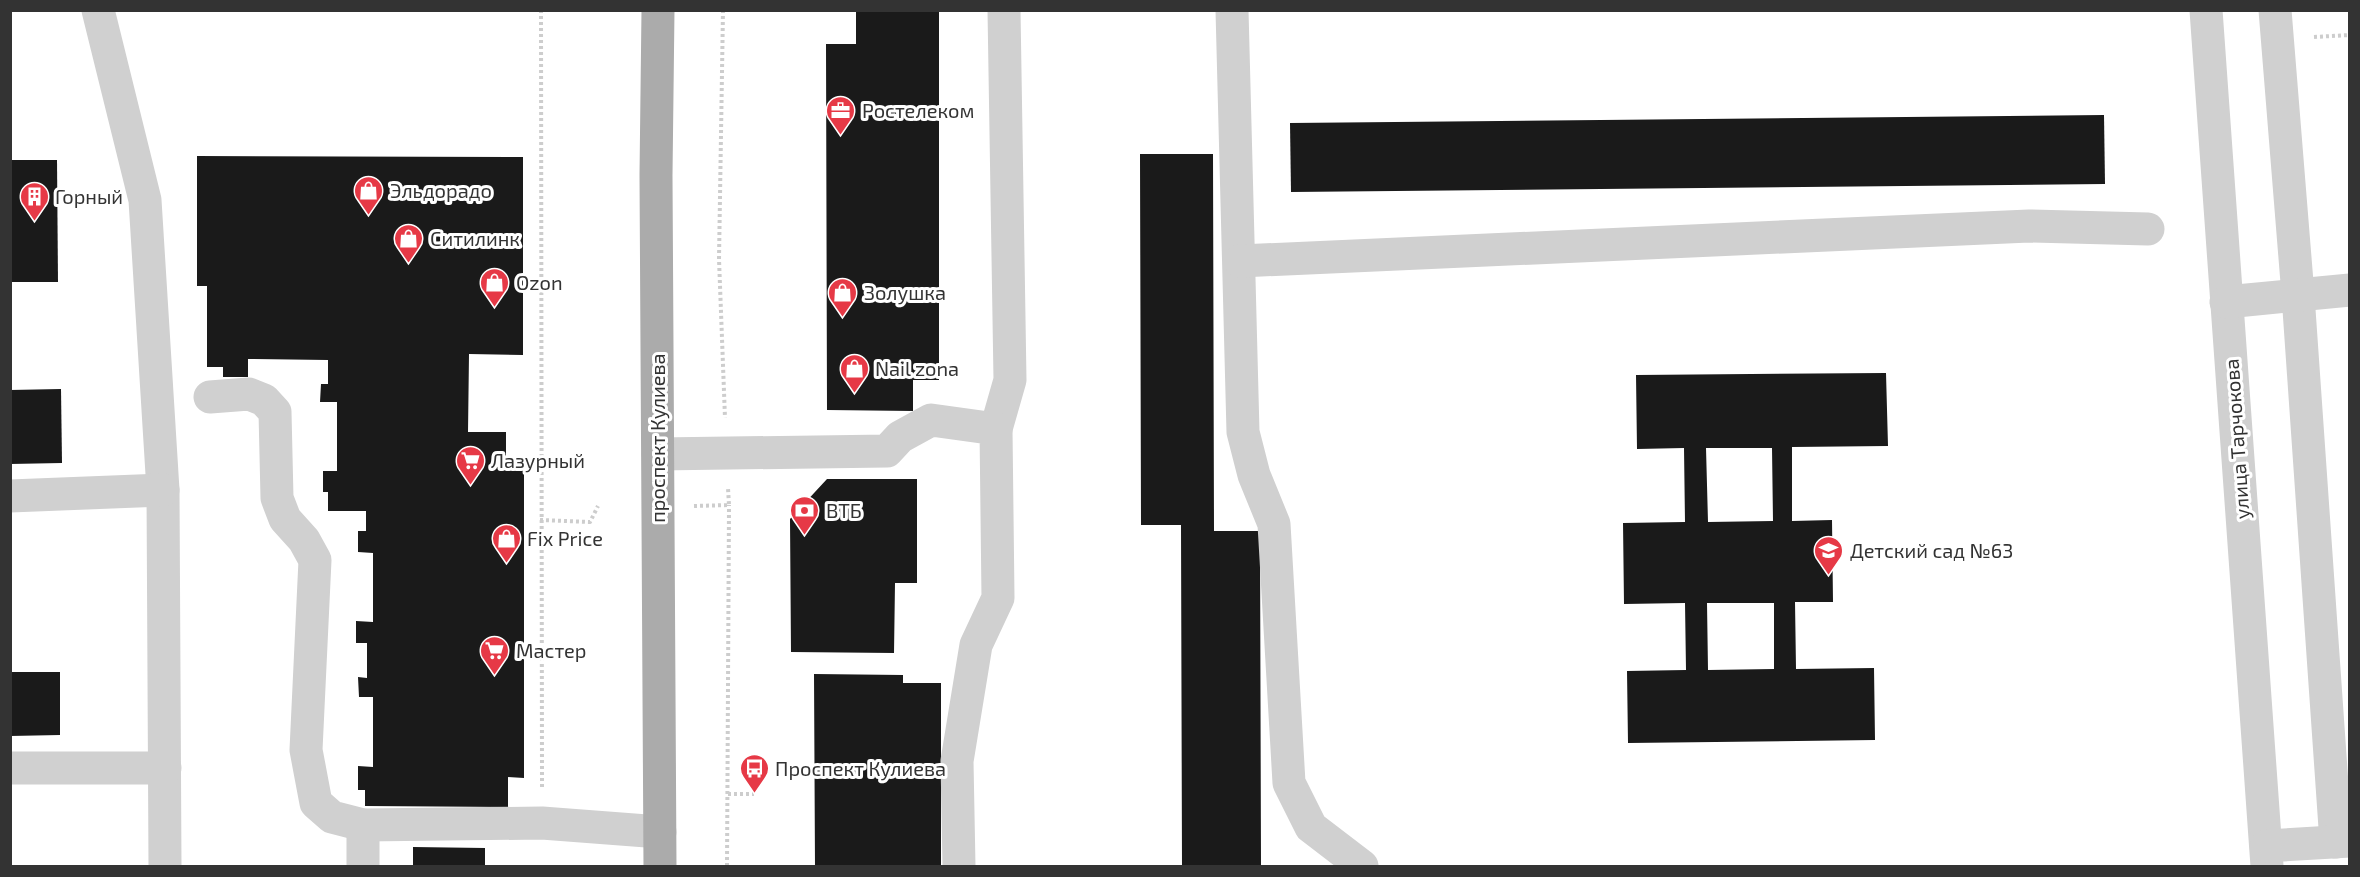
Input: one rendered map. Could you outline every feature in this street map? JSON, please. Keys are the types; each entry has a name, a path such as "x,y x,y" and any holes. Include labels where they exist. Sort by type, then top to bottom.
{"main road":[{"name":"проспект Кулиева","path":"658,10 656,175 660,867"}],"street":[{"path":"98,10 145,200 163,490 165,867"},
{"path":"959,867 957,761 976,645 998,598 996,429 1010,380 1004,10"},
{"path":"1232,10 1244,432 1254,475 1274,524 1288,783 1311,827 1362,867"},
{"name":"улица Тарчокова","path":"2206,10 2266,856"},
{"path":"2266,856 2343,841 2275,10"},
{"path":"1240,261 2029,226 2148,229"},
{"path":"2226,302 2349,290"},
{"path":"210,397 249,394 264,400 274,412 277,498 285,519 304,540 315,560 306,750 316,803 332,817 363,825 542,823 660,832"},
{"path":"658,454 887,451 900,437 931,420 996,429"},
{"path":"10,496 163,490"},
{"path":"10,768 165,768"},
{"path":"363,825 363,867"}],"path":[{"path":"541,10 542,823"},
{"path":"723,10 719,259 729,505 727,867"},
{"path":"693,507 729,505"},
{"path":"540,520 590,522 598,506"},
{"path":"728,794 754,794"}],"building":[{"path":"856,10 939,10 939,380 913,380 913,411 827,410 826,44 856,44"},
{"path":"2104,115 2105,184 1291,192 1290,123"},
{"path":"1140,154 1213,154 1214,531 1260,531 1261,866 1182,866 1181,525 1141,525"},
{"path":"197,156 523,157 523,355 469,354 468,432 506,432 506,458 524,458 524,778 508,777 508,807 365,806 365,790 358,790 358,766 373,767 373,697 359,697 358,677 367,678 367,643 356,643 356,621 373,622 373,553 358,552 358,531 366,531 366,511 328,511 328,492 323,492 323,471 337,471 337,402 320,402 321,384 328,384 328,360 248,359 248,377 223,377 223,367 207,367 207,286 197,286"},
{"name":"Горный","path":"10,160 57,160 58,282 10,282"},
{"path":"1886,373 1888,446 1792,447 1792,521 1832,520 1833,602 1795,602 1796,669 1874,668 1875,740 1628,743 1627,671 1686,670 1685,603 1624,604 1623,523 1685,522 1684,448 1637,449 1636,375","holes":["1706,448 1772,448 1773,521 1708,522","1707,603 1774,603 1774,669 1708,670"]},
{"path":"61,389 62,463 10,464 10,390"},
{"path":"827,479 917,479 917,583 895,583 894,653 791,652 790,519"},
{"path":"10,672 60,672 60,735 10,736"},
{"path":"814,674 903,675 903,683 941,683 941,866 815,866"},
{"path":"413,847 485,848 485,866 413,866"}],"place":[{"name":"Ростелеком","path":"841,136"},
{"name":"Эльдорадо","path":"369,216"},
{"name":"Горный","path":"34,222"},
{"name":"Ситилинк","path":"409,264"},
{"name":"Ozon","path":"495,308"},
{"name":"Золушка","path":"843,318"},
{"name":"Nail zona","path":"854,394"},
{"name":"Лазурный","path":"470,486"},
{"name":"ВТБ","path":"805,536"},
{"name":"Fix Price","path":"506,564"},
{"name":"Детский сад №63","path":"1829,576"},
{"name":"Мастер","path":"495,676"},
{"name":"Проспект Кулиева","path":"754,794"}]}
